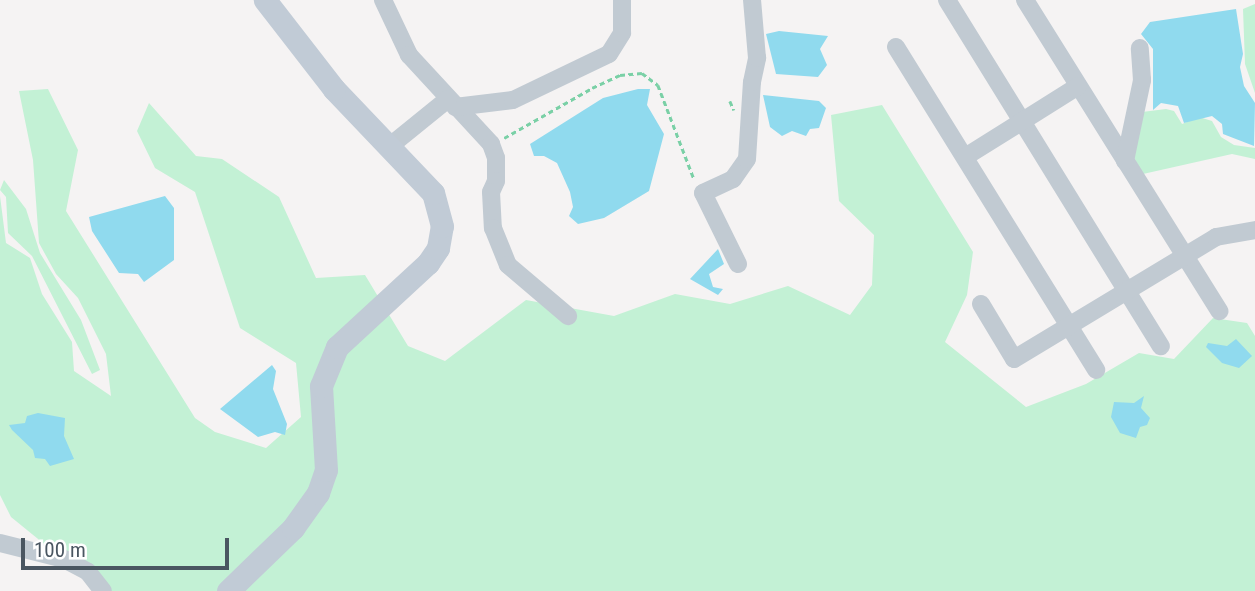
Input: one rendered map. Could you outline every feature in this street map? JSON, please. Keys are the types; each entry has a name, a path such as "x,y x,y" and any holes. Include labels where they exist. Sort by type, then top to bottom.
{"street":[{"path":"228,591 286,536 318,493 326,470 321,386 337,347 428,263 438,248 442,226 433,193 334,89 265,0"},
{"path":"383,0 409,55 483,136 496,158 496,181 491,192 498,247 522,279 568,316"},
{"path":"390,146 452,103 513,100 609,54 622,33 622,0"},
{"path":"738,264 704,193 733,179 747,159 751,82 757,58 752,0"},
{"path":"947,0 1161,346"},
{"path":"1025,0 1219,312"},
{"path":"896,47 1096,370"},
{"path":"1125,161 1142,80 1140,48"},
{"path":"965,157 1078,86"},
{"path":"981,304 1014,359 1216,237 1255,230"},
{"path":"0,543 64,559 88,572 103,591"}],"path":[{"path":"483,136 508,137 592,88 621,75 642,73 658,85 696,186 704,193"}],"green space":[{"path":"1255,4 1255,93 1245,64 1243,9"},
{"path":"48,89 78,150 66,211 195,418 215,432 266,448 301,417 296,363 240,328 195,192 155,168 137,131 149,103 196,156 222,159 279,197 316,278 365,275 408,346 445,361 526,300 614,316 675,294 730,304 788,286 850,315 872,285 874,235 839,201 831,115 882,105 973,252 967,295 945,342 1026,407 1086,384 1139,353 1174,359 1213,318 1247,323 1255,336 1255,591 102,591 11,517 0,495 0,196 6,243 30,258 42,294 72,342 74,371 111,396 106,354 78,298 56,274 39,243 33,160 19,91"},
{"path":"1166,109 1174,111 1182,124 1199,117 1212,121 1221,137 1234,145 1255,148 1255,159 1232,154 1143,174 1132,154 1142,112"},
{"path":"4,180 26,209 40,253 81,320 100,370 92,374 32,256 8,233 6,197 0,190"}],"water":[{"path":"1236,9 1243,54 1240,67 1244,86 1255,103 1254,146 1223,134 1222,124 1212,116 1184,123 1178,106 1161,103 1153,110 1153,49 1141,34 1150,22"},
{"path":"779,31 828,36 820,49 827,65 818,77 776,74 766,34"},
{"path":"638,89 650,89 647,105 664,134 649,191 604,218 578,224 569,216 573,207 570,192 557,163 544,156 534,156 530,144 603,98"},
{"path":"763,95 819,101 826,108 819,128 810,129 806,136 792,131 782,136 770,127"},
{"path":"165,196 174,208 174,260 144,282 138,274 119,273 92,231 89,217"},
{"path":"718,249 724,264 709,274 713,287 723,289 718,295 690,279"},
{"path":"1236,339 1252,356 1239,368 1222,363 1206,347 1208,343 1227,346"},
{"path":"272,365 276,371 273,389 287,424 285,435 275,432 258,437 220,409"},
{"path":"1144,396 1141,408 1150,418 1147,425 1140,427 1136,438 1120,433 1111,417 1114,402 1134,403"},
{"path":"38,413 65,418 64,436 74,459 50,466 45,459 35,458 33,450 9,425 25,423 27,416"}]}
